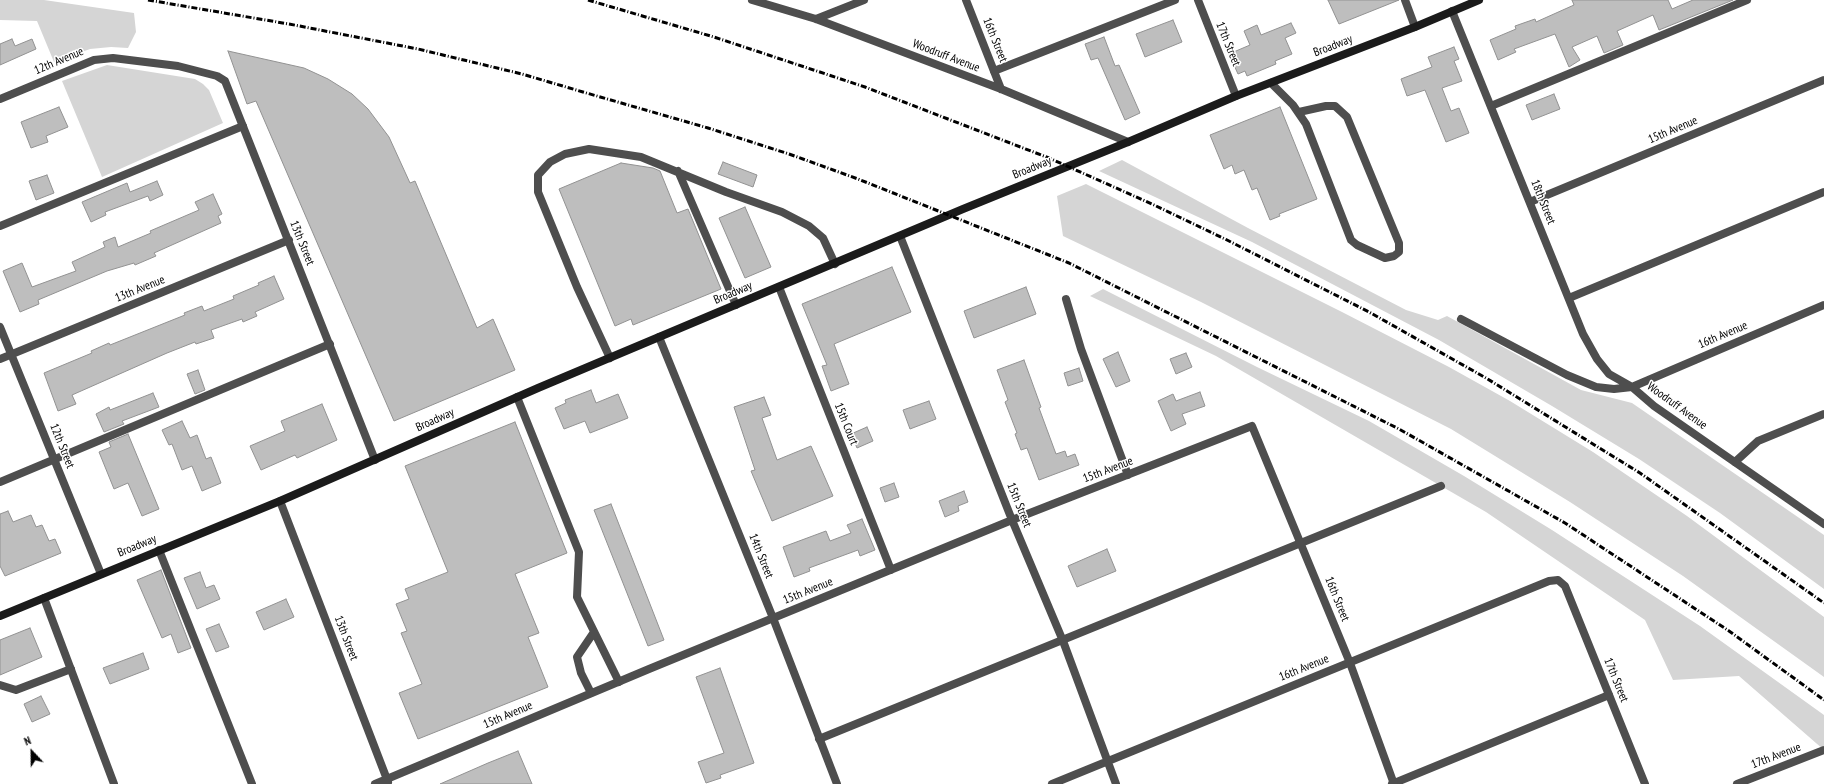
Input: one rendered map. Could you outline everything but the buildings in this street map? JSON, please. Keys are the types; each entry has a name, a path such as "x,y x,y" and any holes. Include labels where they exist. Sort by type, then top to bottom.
{"main road":[{"name":"Broadway","path":"0,616 280,501 517,397 1236,96 1415,27 1479,0"}],"street":[{"name":"Woodruff Avenue","path":"752,0 816,19 1001,89 1128,142"},
{"path":"816,19 864,0"},
{"name":"16th Street","path":"966,0 1001,89"},
{"path":"994,71 1175,0"},
{"name":"17th Street","path":"1198,0 1236,96"},
{"path":"1405,0 1415,27"},
{"path":"1491,106 1747,0"},
{"name":"18th Street","path":"1452,11 1583,334 1597,358 1609,374 1632,387"},
{"name":"12th Avenue","path":"0,99 94,60 113,58 178,66"},
{"name":"13th Street","path":"178,66 217,76 225,81 376,460"},
{"name":"15th Avenue","path":"1530,202 1824,80"},
{"path":"1271,83 1299,112 1306,124 1351,240 1357,245 1385,258 1394,256 1399,252 1399,243 1347,117 1335,106 1326,106 1299,112"},
{"path":"0,226 243,126"},
{"path":"610,358 577,287 538,192 538,175 550,162 565,154 589,149 641,157 726,192 782,212 809,226 823,238 835,264"},
{"path":"678,171 736,305"},
{"path":"1569,298 1824,192"},
{"name":"15th Street","path":"900,236 1012,520 1063,640 1116,784"},
{"name":"13th Avenue","path":"0,359 289,240"},
{"name":"15th Court","path":"779,287 891,570"},
{"path":"1066,299 1081,349 1128,475"},
{"name":"16th Avenue","path":"1632,387 1824,305"},
{"name":"Woodruff Avenue","path":"1461,318 1567,375 1596,387 1614,389 1632,387 1654,406 1824,524"},
{"name":"12th Street","path":"0,327 101,574"},
{"name":"14th Street","path":"659,337 773,618 837,784"},
{"path":"0,482 330,344"},
{"path":"517,397 579,552 577,598 618,682"},
{"path":"1735,462 1758,441 1824,414"},
{"name":"16th Street","path":"1252,426 1350,663 1393,784"},
{"name":"15th Avenue","path":"375,784 388,782 618,682 1012,520 1252,426"},
{"path":"819,739 1441,486"},
{"name":"13th Street","path":"280,501 388,782"},
{"path":"159,550 252,784"},
{"name":"16th Avenue","path":"1052,784 1549,581 1558,580 1565,586"},
{"name":"17th Street","path":"1565,586 1644,784"},
{"path":"44,598 114,784"},
{"path":"591,694 581,673 577,657 594,632"},
{"path":"0,685 16,690 71,669"},
{"path":"1393,784 1609,696"},
{"name":"17th Avenue","path":"1737,784 1824,750"}],"shaded area":[{"path":"0,0 44,0 134,13 136,32 128,48 111,47 90,49 54,62 37,21 0,20"},
{"path":"107,65 195,79 209,90 223,123 102,177 62,81"},
{"path":"1122,160 1248,228 1406,310 1438,320 1447,316 1581,390 1632,403 1824,535 1824,589 1720,513 1639,459 1439,340 1252,242 1099,171"},
{"path":"1086,184 1449,367 1510,401 1593,452 1687,516 1824,617 1824,677 1683,576 1570,502 1451,429 1201,302 1063,236 1057,196"},
{"path":"1103,289 1257,367 1369,421 1464,476 1552,530 1700,626 1824,715 1824,750 1739,676 1673,680 1645,620 1486,512 1216,356 1090,296"}],"railway":[{"path":"148,0 289,24 418,49 522,74 708,128 789,154 858,179 1069,263 1399,429 1565,523 1729,631 1824,700"},
{"path":"588,0 714,37 865,87 1049,158 1154,205 1225,239 1369,312 1486,378 1640,473 1824,603"}]}
